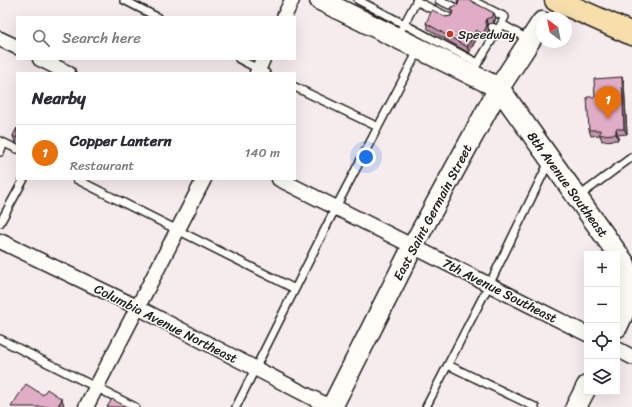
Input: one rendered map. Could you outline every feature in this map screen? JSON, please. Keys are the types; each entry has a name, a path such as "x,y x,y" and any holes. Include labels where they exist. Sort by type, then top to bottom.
{"highway":[{"path":"556,0 632,34"}],"street":[{"path":"284,16 292,0"},
{"path":"320,0 362,9 401,31 419,49 474,69 498,88"},
{"path":"548,12 556,0"},
{"name":"East Saint Germain Street","path":"331,407 413,246 498,88 536,31"},
{"path":"0,39 16,47"},
{"path":"42,60 66,72"},
{"name":"8th Avenue Southeast","path":"498,88 551,158 625,264 632,283"},
{"path":"86,407 203,180"},
{"name":"7th Avenue Southeast","path":"281,180 584,332"},
{"name":"Columbia Avenue Northeast","path":"0,241 138,307 331,407"},
{"path":"619,323 631,296 632,283"},
{"path":"620,351 632,357"},
{"path":"576,407 584,392"}],"lane":[{"path":"124,0 155,16"},
{"path":"439,0 456,8"},
{"path":"450,18 417,1 401,31 474,69 489,39 505,17 471,0"},
{"path":"497,27 530,40"},
{"path":"236,407 336,207 419,49"},
{"path":"241,60 261,69"},
{"path":"296,87 378,126"},
{"path":"0,152 2,142 16,149"},
{"path":"578,197 632,157"},
{"path":"426,407 489,285 551,158"},
{"path":"0,223 2,213 23,180"},
{"path":"78,180 295,289"},
{"path":"0,339 135,407"},
{"path":"448,365 535,407"}],"building":[{"path":"458,0 469,0 494,13 492,17 486,19 485,22 487,25 483,34 476,30 467,47 426,23 432,10 446,17 451,16 453,12 450,8 458,5"},
{"path":"622,77 624,129 616,129 616,134 600,135 600,130 589,130 587,97 595,97 594,79"},
{"path":"16,130 16,138 13,136"},
{"path":"26,384 43,395 47,389 62,399 57,407 11,407"},
{"path":"112,399 127,407 107,407"}],"place":[{"name":"Speedway","path":"450,34"},
{"name":"Copper Lantern","path":"608,119"}]}
